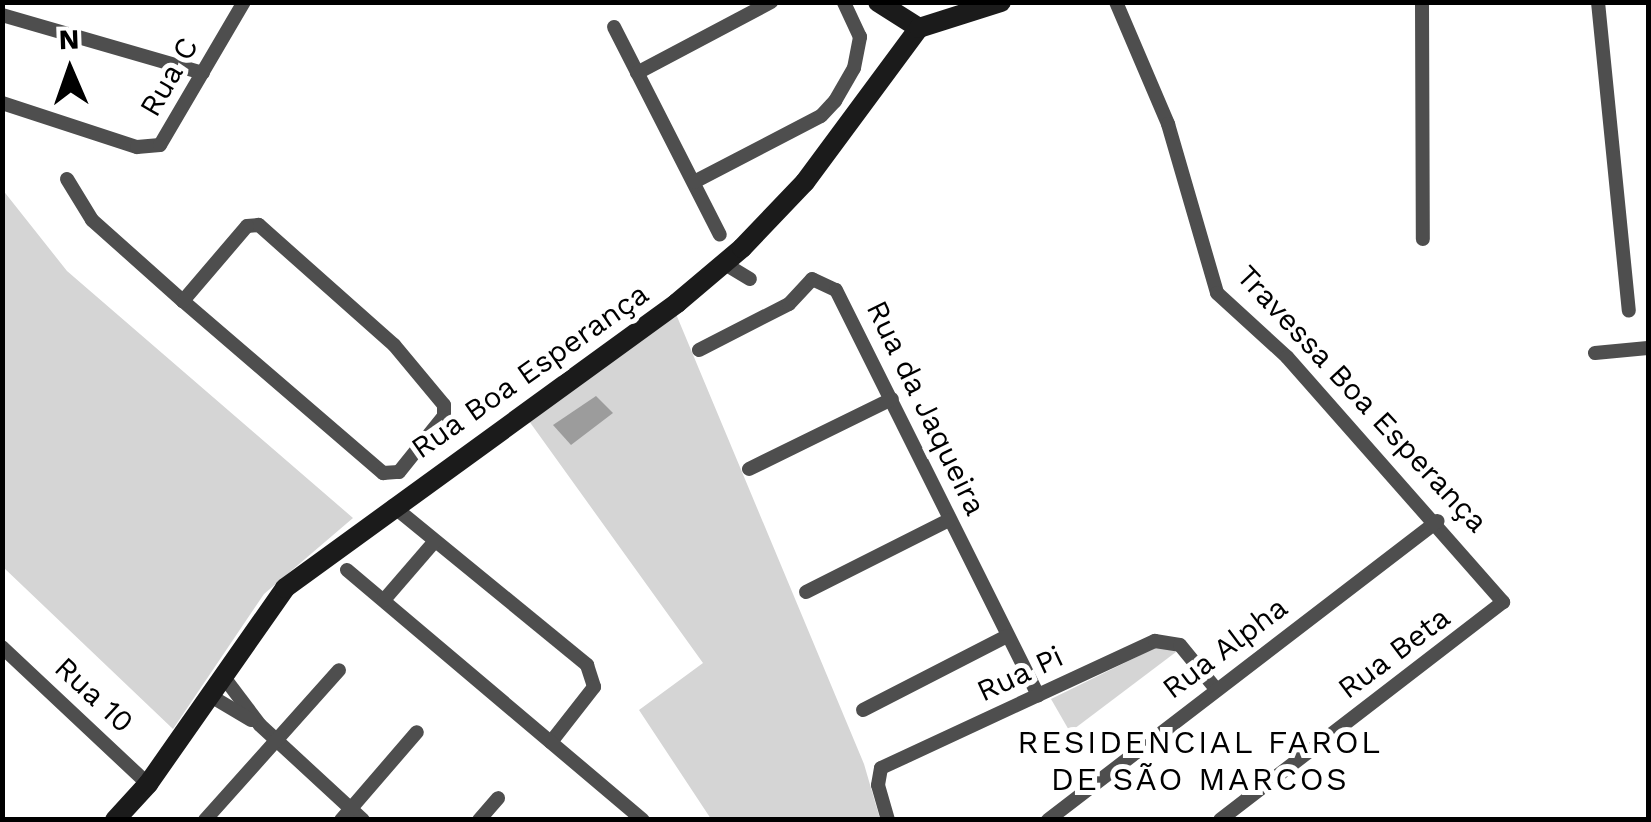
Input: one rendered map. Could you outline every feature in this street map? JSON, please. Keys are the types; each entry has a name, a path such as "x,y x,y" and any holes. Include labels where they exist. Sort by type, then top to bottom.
{"main road":[{"path":"879,13 910,23 1001,2"},
{"name":"Rua Boa Esperança","path":"121,818 286,588 725,264 796,193 910,23"}],"street":[{"name":"Rua C","path":"2,103 145,149 160,145 244,2"},
{"path":"637,72 772,2"},
{"path":"694,182 821,116 835,101 854,68 860,37 844,2"},
{"name":"Travessa Boa Esperança","path":"1116,2 1168,124 1218,293 1286,357 1437,522 1504,602"},
{"path":"1422,2 1423,239"},
{"path":"1598,2 1629,310"},
{"path":"2,16 203,73"},
{"path":"614,28 720,235"},
{"name":"Rua Boa Esperança","path":"66,179 92,220 182,301 383,473 400,472 444,416 444,405 394,346 259,225 247,226 182,301"},
{"path":"725,264 750,278"},
{"name":"Rua da Jaqueira","path":"699,350 789,304 812,279 836,290 1038,696"},
{"path":"1595,353 1648,348"},
{"path":"749,469 892,399"},
{"path":"400,472 415,490"},
{"path":"393,506 574,652 593,675 594,688 551,742"},
{"path":"806,592 950,520"},
{"name":"Rua Alpha","path":"1048,820 1437,522"},
{"path":"384,600 434,542"},
{"path":"347,570 643,820"},
{"name":"Rua Beta","path":"1220,820 1504,602"},
{"path":"863,710 1007,636"},
{"name":"Rua Pi","path":"888,820 878,786 881,768 1166,639 1180,645 1216,690"},
{"name":"Rua 10","path":"2,647 148,784"},
{"path":"206,820 339,670"},
{"path":"222,676 260,725"},
{"path":"209,695 260,725 346,814 363,820"},
{"path":"346,814 418,732"},
{"path":"479,820 498,798"}],"shaded area":[{"path":"2,189 67,271 353,518 264,594 173,729 3,567"},
{"path":"676,314 864,764 880,819 711,819 639,710 703,663 529,421"},
{"path":"596,396 613,413 571,445 553,425"},
{"path":"1165,643 1176,652 1070,732 1051,699"}],"district":[{"name":"RESIDENCIAL FAROL DE SÃO MARCOS","path":"1200,762"}]}
